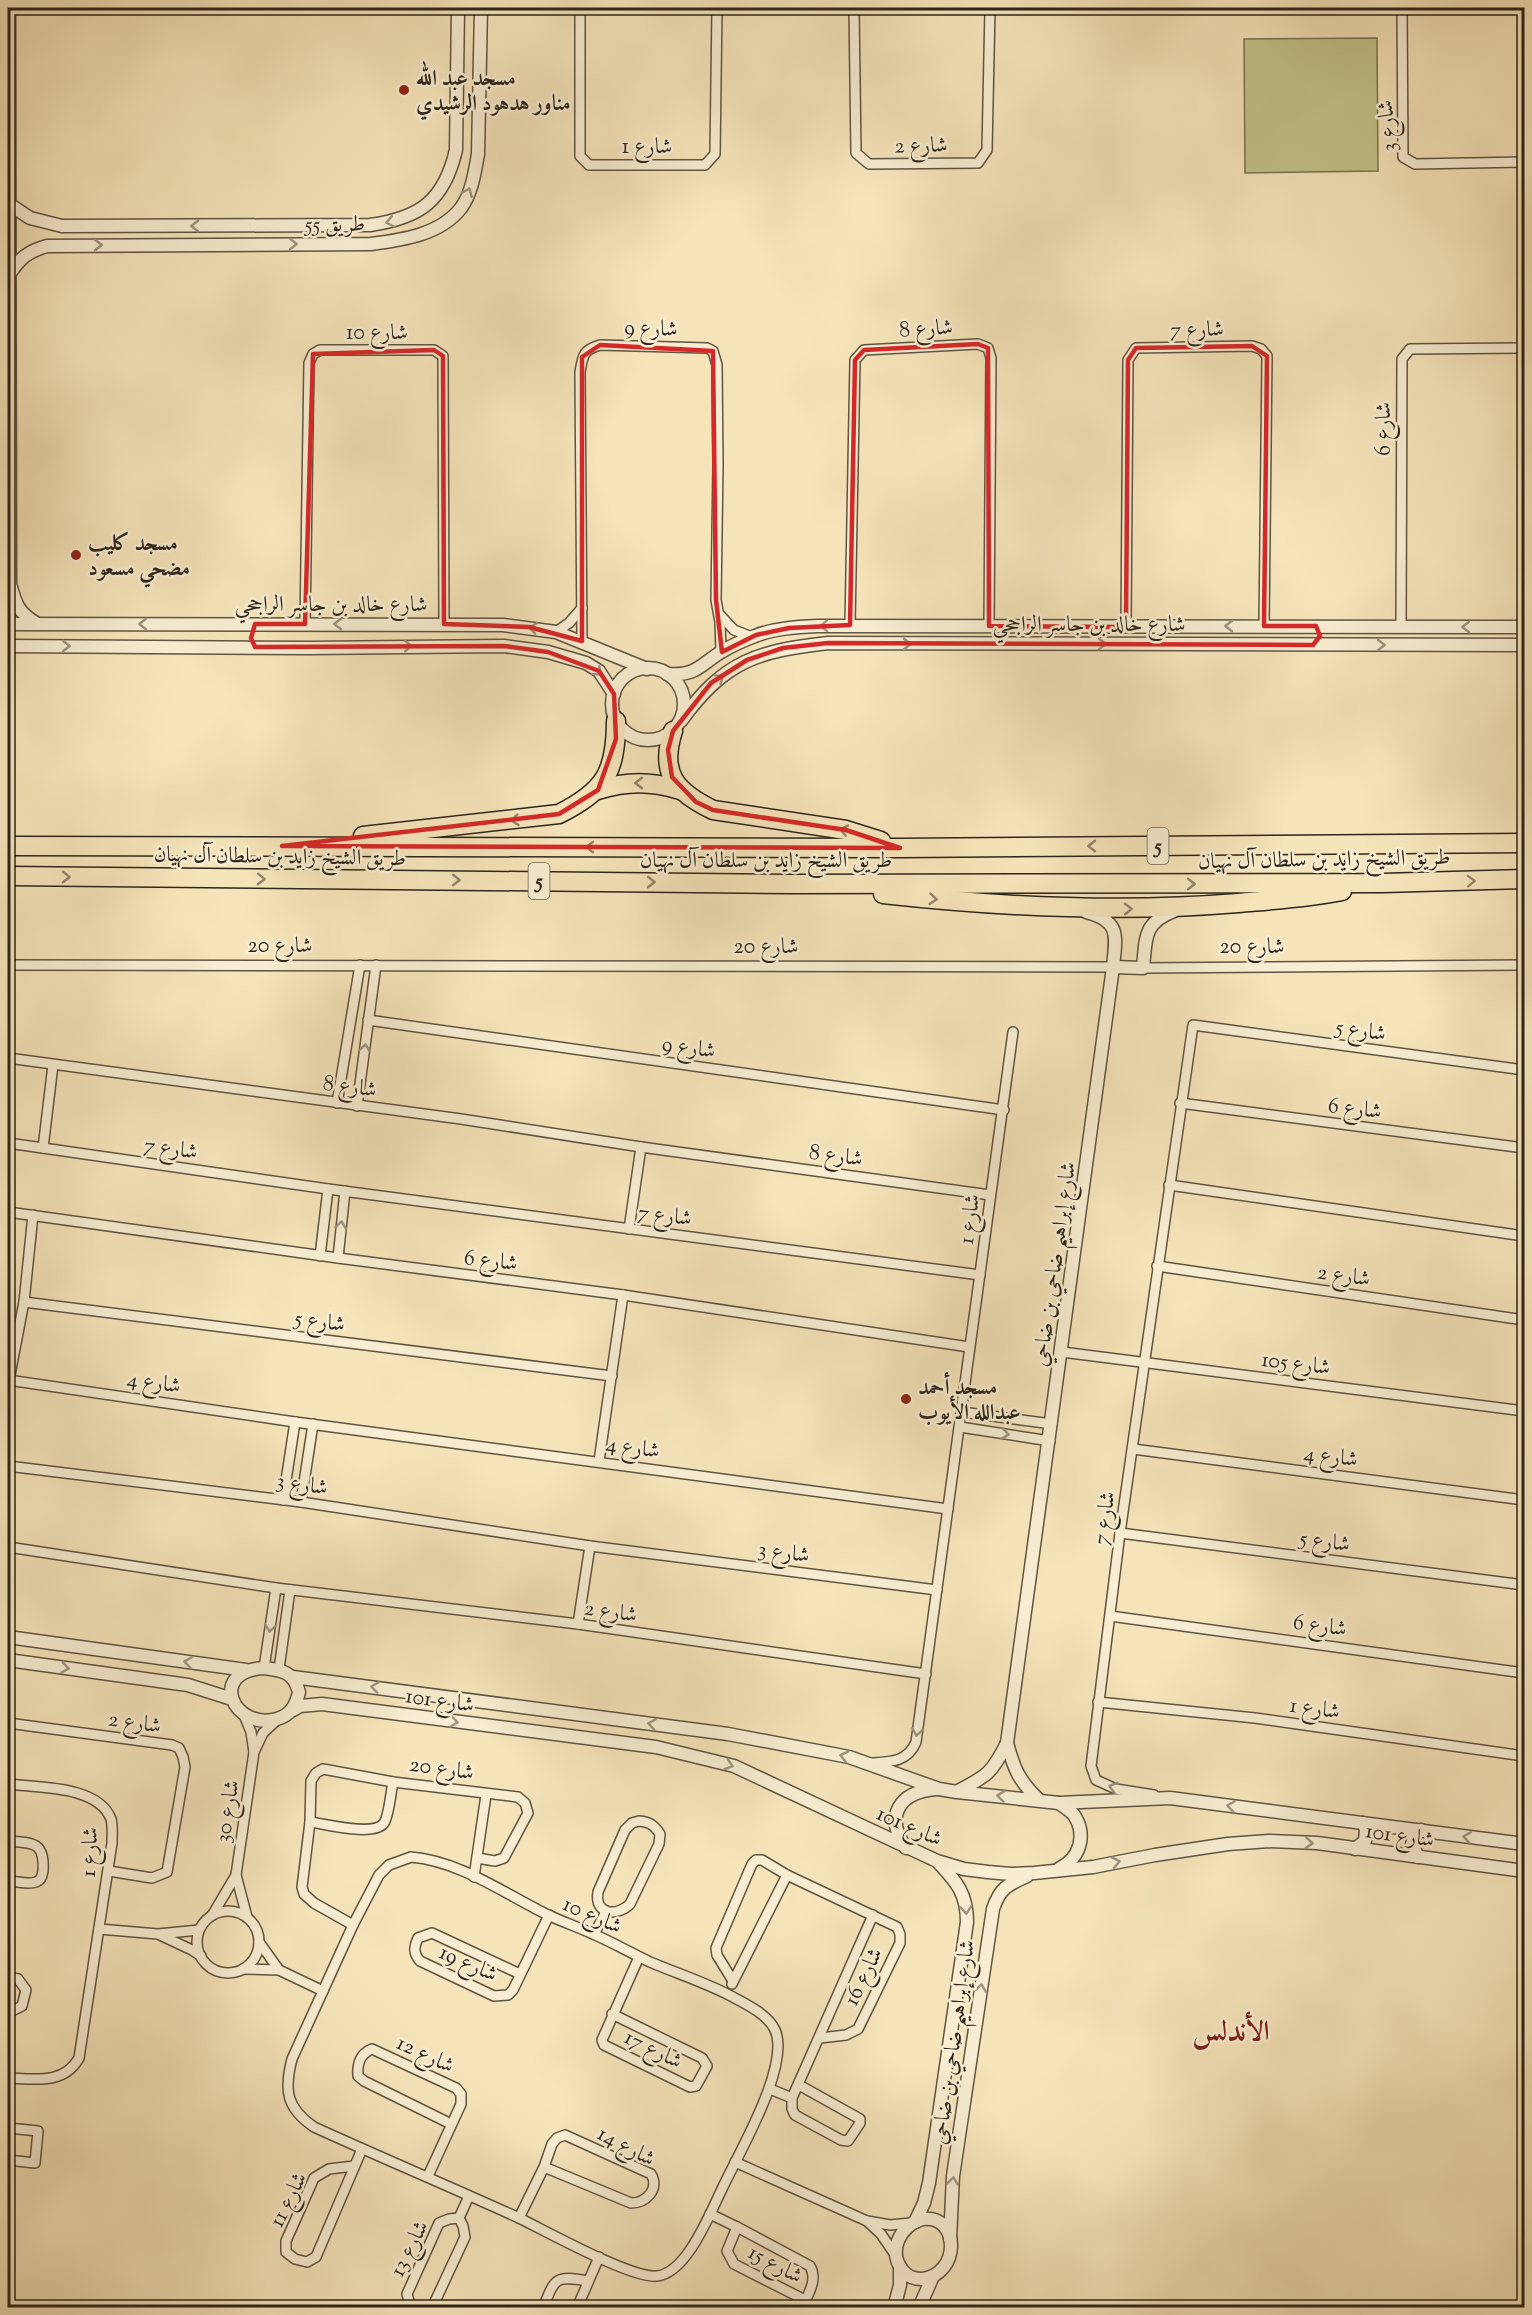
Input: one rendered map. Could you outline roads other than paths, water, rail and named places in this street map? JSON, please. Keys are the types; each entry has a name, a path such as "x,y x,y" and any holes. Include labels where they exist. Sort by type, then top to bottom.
{"highway":[{"path":"598,790 613,757 616,721"},
{"path":"677,726 668,750 672,777 680,790"},
{"path":"282,846 559,814 579,804 598,790 618,784 639,782 660,784 680,790 696,802 713,810 846,830 900,848"},
{"name":"طريق الشيخ زايد بن سلطان آل نهيان","path":"8,846 900,848 1524,843"},
{"name":"طريق الشيخ زايد بن سلطان آل نهيان","path":"8,876 791,884 1383,883 1524,879"},
{"path":"791,884 936,900 1074,909 1180,908 1315,897 1383,883"}],"street":[{"path":"9,8 8,570 9,584 16,605 23,615 38,624"},
{"name":"طريق 55","path":"9,204 30,218 62,226 370,225 395,222 414,214 428,205 442,188 451,171 456,150 458,8"},
{"name":"طريق 55","path":"9,275 18,261 27,254 47,246 371,244 401,241 424,233 447,220 461,208 475,174 478,154 481,8"},
{"name":"شارع 1","path":"580,8 580,156 589,165 705,165 715,154 717,8"},
{"name":"شارع 2","path":"854,8 856,153 869,164 978,163 987,150 990,8"},
{"name":"شارع 3","path":"1402,8 1403,157 1415,164 1524,162"},
{"path":"458,39 480,39"},
{"path":"458,64 466,58 480,63"},
{"path":"59,245 56,242 55,232 62,226"},
{"name":"شارع 8","path":"850,625 855,360 864,350 978,344 988,348 991,358 989,626"},
{"name":"شارع 9","path":"582,641 580,372 582,357 589,348 600,345 706,348 713,351 717,365 718,611 721,652"},
{"name":"شارع 7","path":"1126,627 1128,360 1136,348 1252,346 1267,356 1264,626"},
{"name":"شارع 6","path":"1401,626 1402,358 1410,349 1524,348"},
{"name":"شارع 10","path":"306,624 309,363 313,354 320,350 434,350 443,356 444,624"},
{"path":"556,632 569,623 582,608"},
{"path":"718,611 723,620 734,630 752,637"},
{"name":"شارع خالد بن جاسر الراجحي","path":"8,624 502,625 556,632 647,669"},
{"path":"225,646 231,633 226,624"},
{"path":"255,624 251,638 255,647"},
{"name":"شارع خالد بن جاسر الراجحي","path":"667,674 683,675 698,670 721,652 752,637 789,628 850,625 1524,627"},
{"path":"1313,645 1320,636 1316,626"},
{"path":"1347,626 1344,641 1347,645"},
{"name":"شارع خالد بن جاسر الراجحي","path":"677,726 711,684 747,660 783,648 828,643 1524,645"},
{"name":"شارع خالد بن جاسر الراجحي","path":"8,646 516,647 548,652 586,663 599,671 614,694"},
{"path":"647,669 667,674 677,683 683,695 684,708 677,726 662,738 649,740 636,738 624,731 616,721 612,707 614,694 621,681 633,672 647,669"},
{"path":"1143,968 1148,930 1160,916 1180,908"},
{"name":"شارع إبراهيم ضاحي بن ضاحي","path":"957,1792 980,1780 994,1769 1007,1743 1062,1352 1116,939 1111,923 1094,914 1074,909"},
{"path":"337,1103 360,964"},
{"path":"357,1106 376,964"},
{"name":"شارع 20","path":"8,965 376,964 1143,968 1524,965"},
{"name":"شارع 9","path":"368,1020 1004,1110"},
{"name":"شارع 7","path":"1170,1798 1116,1789 1096,1780 1091,1766 1120,1533 1193,1025"},
{"name":"شارع 5","path":"1193,1025 1524,1070"},
{"name":"شارع 1","path":"871,1763 892,1762 908,1755 916,1742 1013,1032"},
{"name":"شارع 8","path":"8,1058 990,1195"},
{"path":"43,1148 53,1065"},
{"name":"شارع 6","path":"1180,1103 1524,1148"},
{"name":"شارع 7","path":"8,1143 328,1189 980,1275"},
{"path":"629,1229 641,1147"},
{"path":"1169,1185 1524,1236"},
{"path":"320,1256 328,1189"},
{"path":"338,1258 345,1191"},
{"name":"شارع 6","path":"8,1212 320,1256 623,1295 969,1347"},
{"path":"8,1380 24,1302 33,1215"},
{"name":"شارع 2","path":"1157,1266 1524,1320"},
{"path":"599,1461 623,1295"},
{"name":"شارع 5","path":"24,1302 612,1376"},
{"name":"شارع 105","path":"1062,1352 1524,1411"},
{"name":"شارع 4","path":"8,1380 295,1422 948,1509"},
{"path":"962,1412 1052,1424"},
{"path":"284,1500 295,1422"},
{"path":"301,1502 313,1424"},
{"path":"960,1427 1050,1441"},
{"name":"شارع 4","path":"1133,1449 1524,1500"},
{"name":"شارع 3","path":"8,1466 301,1502 590,1546 937,1590"},
{"name":"شارع 5","path":"1120,1533 1524,1585"},
{"path":"578,1624 590,1546"},
{"name":"شارع 2","path":"8,1547 290,1590 578,1624 926,1674"},
{"path":"264,1668 276,1588"},
{"path":"279,1670 290,1590"},
{"name":"شارع 6","path":"1110,1616 1524,1673"},
{"path":"8,1637 246,1670 264,1668 279,1670 293,1677 299,1692 293,1710 279,1718 261,1720 244,1715 232,1699 232,1683 236,1676 246,1670"},
{"path":"8,1660 188,1684 232,1699"},
{"name":"شارع 101","path":"293,1677 728,1734 814,1749 871,1763 939,1789 957,1792 1059,1803 1170,1798 1524,1844"},
{"name":"شارع 1","path":"1098,1702 1255,1718 1524,1756"},
{"name":"شارع 101","path":"293,1710 300,1706 322,1704 656,1747 734,1766 907,1849 964,1869 1011,1874 1034,1873 1093,1867 1155,1854 1228,1844 1269,1841 1317,1843 1524,1871"},
{"path":"537,1733 544,1730 547,1725 546,1714 543,1710"},
{"name":"شارع 30","path":"244,1715 251,1732 254,1752"},
{"name":"شارع 30","path":"213,1914 236,1875 254,1752 263,1732 279,1718"},
{"path":"600,1740 599,1725 609,1718"},
{"name":"شارع 2","path":"8,1723 179,1748 184,1767 167,1872 153,1878 109,1871"},
{"name":"شارع إبراهيم ضاحي بن ضاحي","path":"1007,1743 1014,1771 1024,1786 1039,1800"},
{"name":"شارع 20","path":"353,1925 314,1903 304,1894 302,1887 310,1822 311,1781 316,1773 323,1769 393,1782 486,1795 518,1797 525,1803 528,1813 504,1858 495,1861 477,1858"},
{"name":"شارع 20","path":"310,1822 359,1830 379,1828 385,1822 393,1782"},
{"name":"شارع 1","path":"8,1784 83,1793 99,1802 111,1819 112,1843 82,2050 75,2065 58,2077 47,2080 8,2078"},
{"path":"907,1849 896,1834 895,1815 904,1799 920,1791 939,1789"},
{"name":"شارع 20","path":"474,1877 486,1795"},
{"path":"1058,1869 1071,1862 1080,1847 1080,1830 1073,1814 1059,1803"},
{"path":"649,1822 660,1834 659,1844 630,1904 614,1913 606,1912 599,1906 598,1892 625,1830 632,1823 649,1822"},
{"path":"1355,1848 1365,1841 1366,1829 1363,1823"},
{"path":"1418,1857 1412,1844 1416,1834 1421,1830"},
{"path":"8,1841 31,1843 41,1850 44,1857 42,1877 39,1881 32,1883 8,1881"},
{"name":"شارع 10","path":"411,1857 427,1858 474,1877 639,1957 727,1994 762,2015 775,2029 779,2044 779,2057 770,2089 710,2214 685,2258 668,2272 657,2277 642,2275 599,2257 428,2176 314,2127 300,2117 292,2106 287,2090 287,2078 292,2059 353,1925 379,1875 389,1865 411,1857"},
{"name":"شارع 16","path":"733,1981 717,1955 716,1948 752,1864 756,1860 762,1860 787,1875 897,1927 900,1942 858,2029 846,2035 820,2038"},
{"name":"شارع إبراهيم ضاحي بن ضاحي","path":"914,2222 924,2203 929,2183 967,1922 967,1904 960,1887 938,1861"},
{"name":"شارع إبراهيم ضاحي بن ضاحي","path":"950,2239 953,2176 993,1910 998,1896 1007,1885 1034,1873"},
{"name":"شارع 30","path":"236,1875 247,1917"},
{"path":"727,1994 787,1875"},
{"path":"232,1910 247,1917 253,1922 258,1933 259,1942 255,1957 236,1972 212,1969 198,1950 199,1930 213,1914 232,1910"},
{"path":"594,1934 606,1912"},
{"name":"شارع 19","path":"520,1974 432,1933 418,1938 415,1946 416,1956 420,1961 494,1996 508,1995 513,1990 549,1915"},
{"name":"شارع 16","path":"792,2098 873,1916"},
{"path":"99,1929 158,1934 199,1930"},
{"path":"158,1934 201,1956"},
{"path":"259,1942 279,1970"},
{"name":"شارع 17","path":"612,2014 702,2058 707,2066 696,2086 690,2087 604,2045 602,2040 612,2014 639,1957"},
{"path":"242,1969 279,1970 323,1991"},
{"path":"8,1977 18,1979 26,1990 22,2006 8,2010"},
{"name":"شارع 12","path":"428,2176 452,2124 461,2104 461,2094 456,2088 372,2049 364,2052 357,2064 358,2076 364,2081 452,2124"},
{"path":"770,2089 792,2098 792,2109 795,2115 841,2140 848,2141 860,2123 860,2119 799,2085"},
{"path":"8,2128 38,2131 35,2163 8,2160"},
{"name":"شارع 14","path":"519,2218 544,2167 552,2144 557,2138 565,2135 651,2174 654,2179 651,2194 646,2200 631,2203 544,2167"},
{"name":"شارع 11","path":"354,2166 329,2169 314,2178 286,2241 286,2252 295,2259 307,2262 316,2257 363,2149"},
{"path":"735,2162 867,2221 890,2225 928,2218 939,2222 946,2229 950,2239 951,2250 948,2260 933,2276 923,2279 912,2278 881,2234 867,2221"},
{"name":"شارع 13","path":"459,2218 469,2196"},
{"name":"شارع 15","path":"710,2214 737,2226 810,2266 814,2280 804,2304 734,2264 727,2251 737,2226"},
{"name":"شارع 13","path":"411,2307 407,2294 440,2223 449,2218 459,2218"},
{"name":"شارع 13","path":"432,2307 465,2237 459,2218"},
{"path":"894,2307 900,2285 896,2245 900,2235 914,2222"},
{"path":"577,2307 599,2257"},
{"path":"919,2307 933,2276"},
{"path":"543,2307 553,2282 559,2278 568,2277 588,2281"}],"place":[{"name":"مسجد عبد الله مناور هدهود الرشيدي","path":"404,90"},
{"name":"مسجد كليب مضحي مسعود","path":"76,555"},
{"name":"مسجد أحمد عبدالله الأيوب","path":"906,1399"}],"district":[{"name":"الأندلس","path":"1231,2030"}]}
